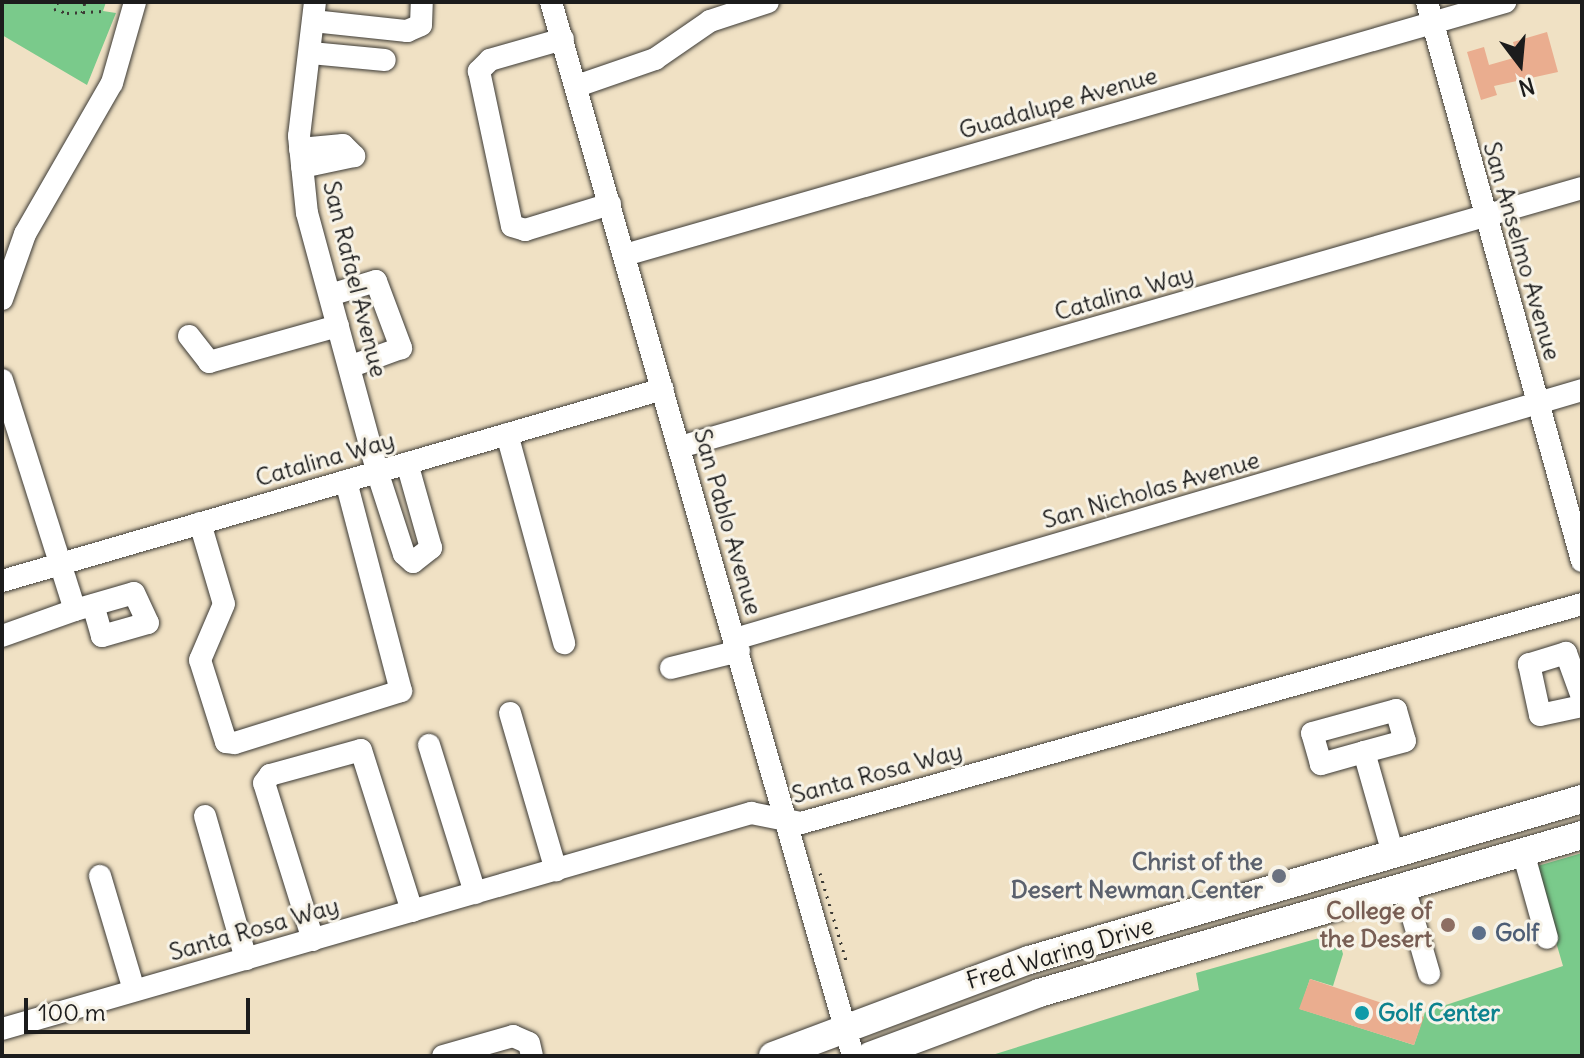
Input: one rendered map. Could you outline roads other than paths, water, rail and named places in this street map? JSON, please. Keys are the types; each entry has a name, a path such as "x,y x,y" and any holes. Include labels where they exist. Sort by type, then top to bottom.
{"main road":[{"name":"Fred Waring Drive","path":"773,1056 1029,960 1582,799"},
{"name":"Fred Waring Drive","path":"870,1056 1039,993 1582,835"}],"street":[{"path":"2,299 25,234 112,83 135,2"},
{"path":"314,12 407,31 421,25 422,2"},
{"name":"San Pablo Avenue","path":"551,2 790,825 853,1056"},
{"path":"577,86 655,59 710,21 768,2"},
{"name":"Guadalupe Avenue","path":"625,255 1429,12 1505,2"},
{"name":"San Rafael Avenue","path":"314,12 301,158 330,295 377,471 404,554 413,562 425,559 431,548 407,463"},
{"name":"San Anselmo Avenue","path":"1429,12 1582,561"},
{"path":"563,39 490,60 479,71 512,226 525,230 610,204"},
{"path":"311,53 385,60"},
{"path":"301,158 344,153"},
{"name":"Catalina Way","path":"680,447 1582,188"},
{"path":"330,295 376,281 401,348 349,367"},
{"path":"189,336 209,362 338,326"},
{"path":"2,380 56,565 84,607 2,636"},
{"name":"Catalina Way","path":"2,581 663,389"},
{"name":"San Nicholas Avenue","path":"671,668 737,645 1582,390"},
{"path":"507,434 564,643"},
{"path":"200,523 224,604 200,660 226,742 235,743 401,691 346,481"},
{"name":"Santa Rosa Way","path":"2,1029 751,813 790,825 1582,604"},
{"path":"1582,697 1566,653 1529,664 1540,715 1582,706"},
{"path":"510,713 556,870"},
{"path":"429,745 475,893"},
{"path":"313,940 264,783 270,775 361,750 412,911"},
{"path":"1364,752 1393,854"},
{"path":"205,816 246,959"},
{"path":"1523,852 1547,938"},
{"path":"100,876 134,990"},
{"path":"1404,887 1429,973"},
{"path":"443,1056 513,1036 529,1043 532,1056"}],"place":[{"name":"Christ of the Desert Newman Center","path":"1279,876"},
{"name":"College of the Desert","path":"1448,925"},
{"name":"Golf","path":"1479,933"},
{"name":"Golf Center","path":"1362,1013"}]}
